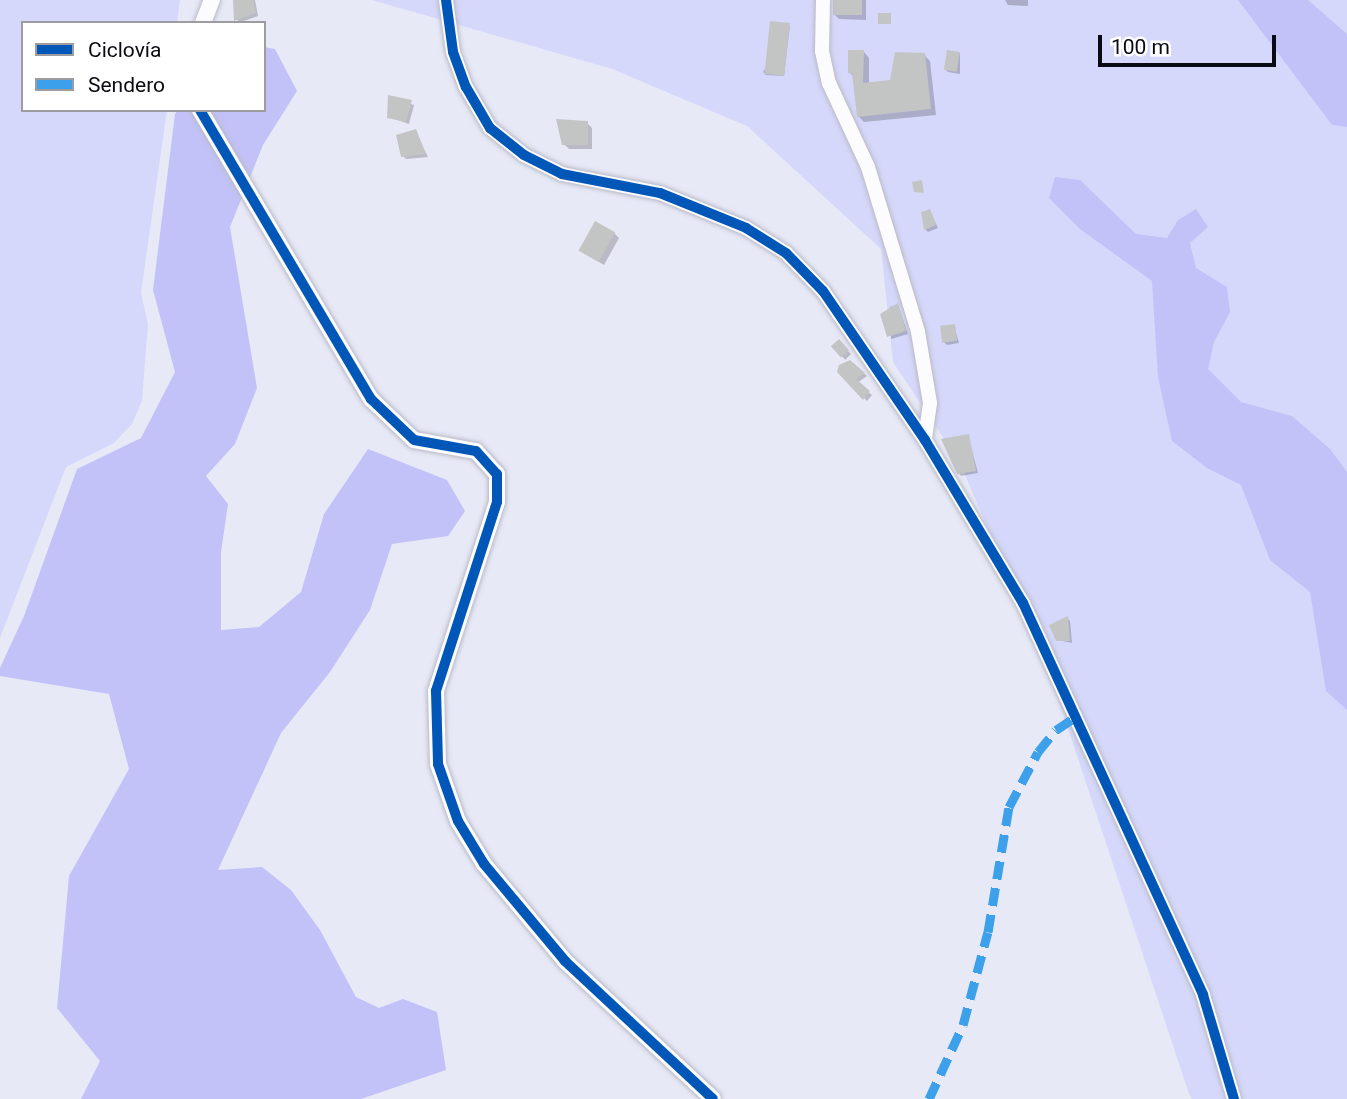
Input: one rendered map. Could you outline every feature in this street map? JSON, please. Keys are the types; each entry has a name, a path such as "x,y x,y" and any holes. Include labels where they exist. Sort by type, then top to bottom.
{"street":[{"path":"204,21 212,0"},
{"path":"446,0 453,52 466,87 490,128 524,155 562,174 660,193 746,228 786,253 823,291 925,440 1023,603 1198,983 1234,1099"},
{"path":"824,0 822,51 829,83 868,167 918,332 930,403 925,440"},
{"path":"201,112 370,399 414,440 476,451 497,474 496,502 436,691 438,764 458,821 484,864 565,961 713,1099"}],"shaded area":[{"path":"0,0 180,0 177,21 21,21 21,112 167,112 141,293 148,324 142,401 132,424 114,443 66,467 0,638"},
{"path":"372,0 1347,0 1347,1099 1192,1099 1189,1094 1049,671 959,461 893,362 881,249 747,126 612,69"},
{"path":"1238,0 1308,0 1347,34 1347,127 1332,125"},
{"path":"266,47 275,49 297,91 263,145 230,227 257,388 235,444 206,476 228,504 221,552 221,630 259,627 301,592 324,514 368,449 447,480 465,511 448,536 392,544 370,610 330,672 281,733 218,870 262,867 291,890 320,930 356,997 379,1008 403,999 437,1012 446,1070 361,1099 81,1099 100,1061 57,1008 69,876 129,769 109,694 0,676 0,668 24,616 77,469 141,438 175,372 153,290 175,114 266,112"},
{"path":"1055,177 1080,180 1136,234 1167,238 1178,220 1196,209 1208,227 1190,243 1196,268 1227,287 1230,312 1214,342 1208,369 1241,402 1292,416 1330,449 1347,472 1347,710 1326,691 1310,592 1270,560 1241,485 1207,468 1172,441 1158,377 1152,281 1080,229 1049,198"}],"building":[{"path":"233,0 253,0 256,13 234,21"},
{"path":"833,0 862,0 862,15 833,15"},
{"path":"878,13 891,13 891,24 878,24"},
{"path":"770,21 790,23 784,76 764,74"},
{"path":"848,50 864,50 863,83 890,80 895,52 925,53 931,109 857,117 852,73 848,73"},
{"path":"947,50 960,52 957,72 944,70"},
{"path":"388,95 412,100 406,122 387,118"},
{"path":"556,119 588,121 588,145 562,145"},
{"path":"416,129 426,154 401,157 396,135"},
{"path":"922,180 924,193 914,192 912,182"},
{"path":"930,209 936,225 924,230 921,212"},
{"path":"595,221 615,232 599,262 579,251"},
{"path":"898,303 906,331 887,337 880,314"},
{"path":"955,324 957,341 942,343 940,326"},
{"path":"839,339 849,350 841,358 831,346"},
{"path":"850,360 865,373 856,379 870,391 863,400 837,372 839,365"},
{"path":"969,434 976,471 957,474 941,439"},
{"path":"1068,616 1070,641 1056,641 1049,625"}],"marked path":[{"path":"929,1099 963,1025 988,932 1009,807 1038,752 1056,730 1074,718"}],"cycle path":[{"path":"446,0 453,52 466,87 490,128 524,155 562,174 660,193 746,228 786,253 823,291 925,440 1023,603 1203,995 1234,1099"},
{"path":"201,112 371,399 414,440 476,451 497,474 497,502 436,691 438,764 458,821 484,864 565,961 713,1099"}]}
